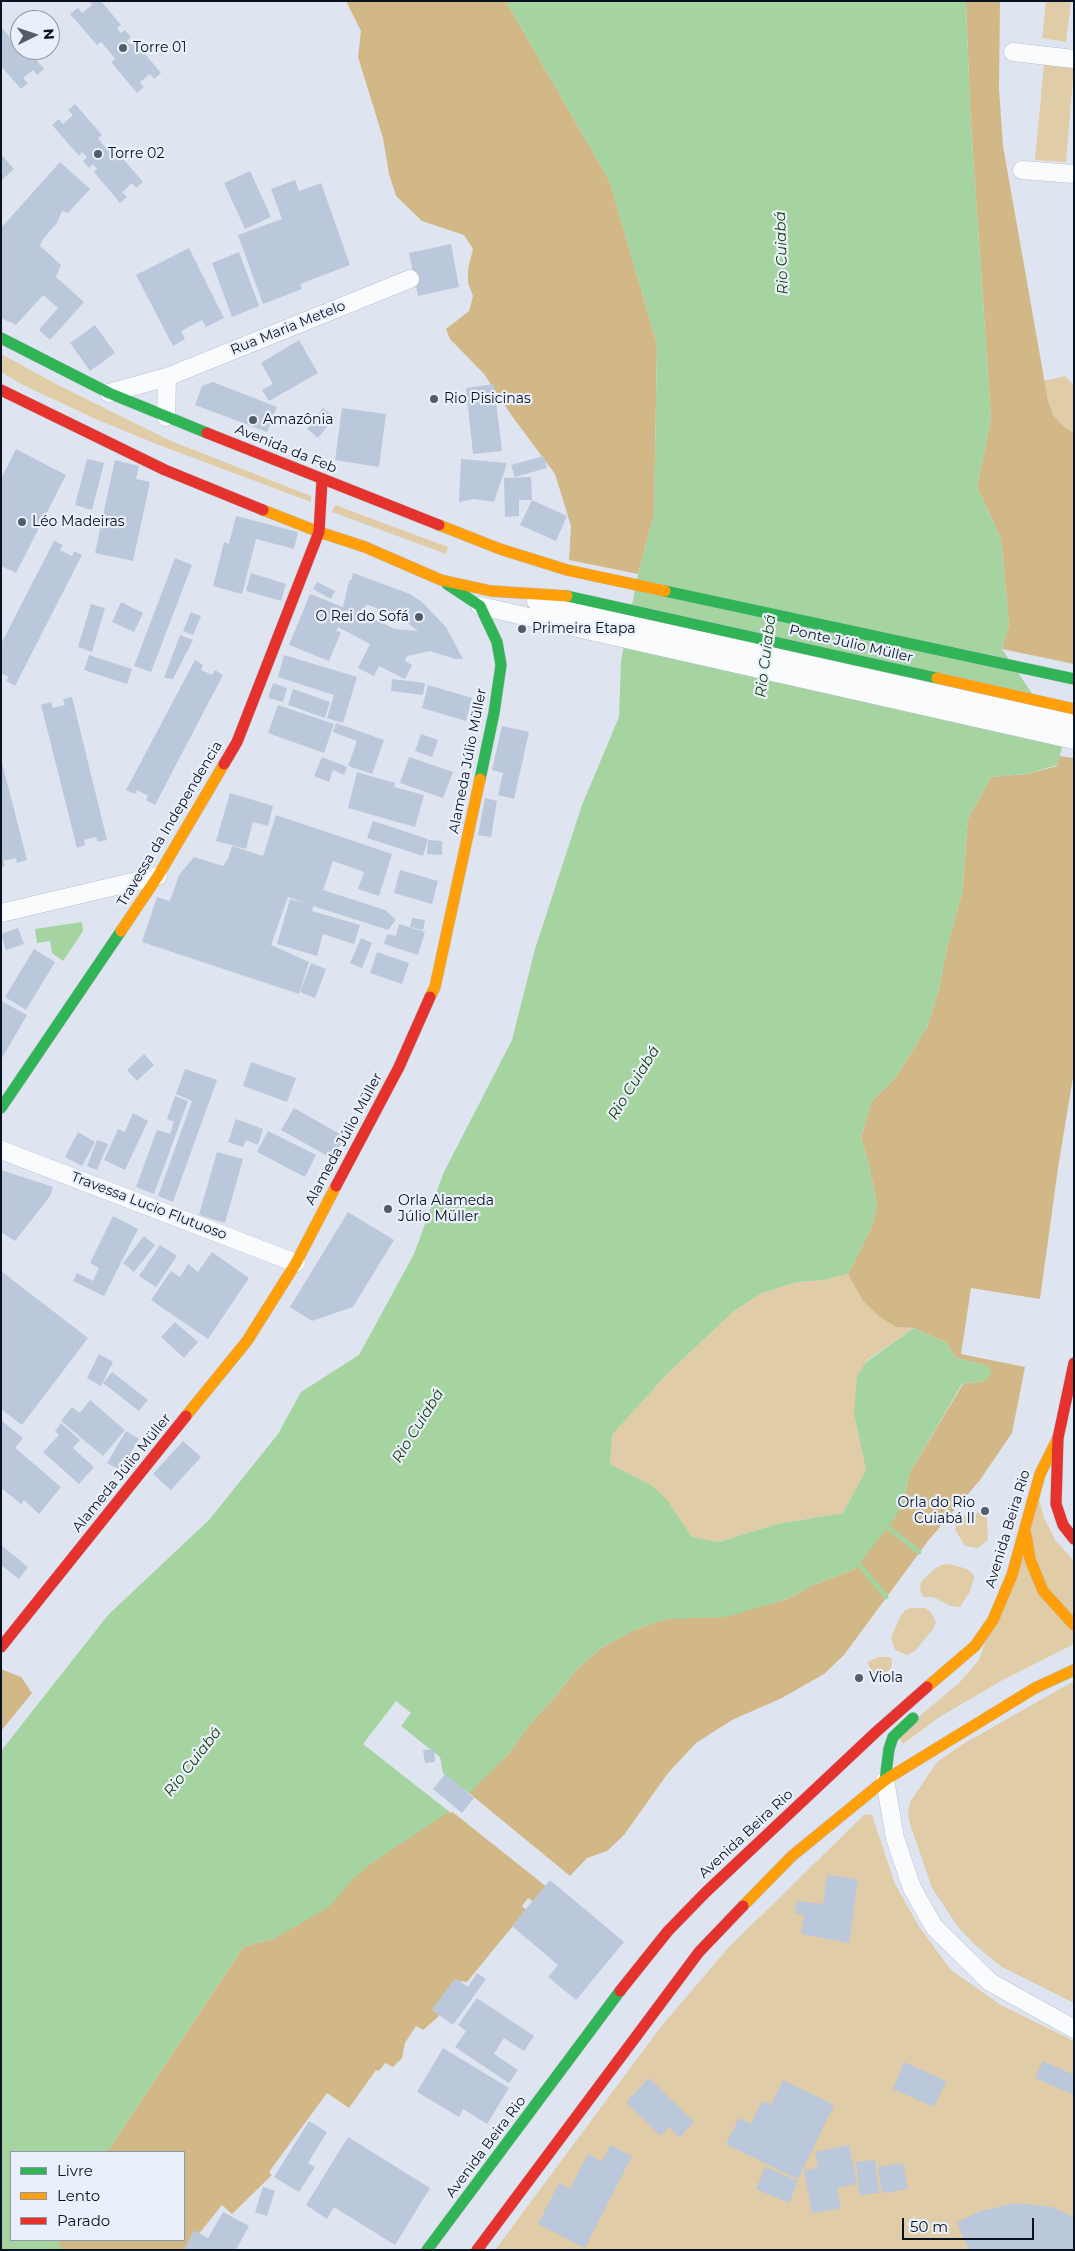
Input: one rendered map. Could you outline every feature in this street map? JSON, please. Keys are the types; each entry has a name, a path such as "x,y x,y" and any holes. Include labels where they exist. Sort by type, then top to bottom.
{"main road":[{"name":"Avenida da Feb","path":"1,338 110,393 166,417 500,549 566,570"},
{"path":"1,390 165,470 319,532 365,547 441,580 467,587 513,593"},
{"name":"Travessa da Independencia","path":"1,1108 158,876 237,742 319,532 322,480"},
{"name":"Ponte Júlio Müller","path":"566,570 1074,679"},
{"name":"Alameda Júlio Müller","path":"1,1647 247,1342 296,1263 399,1067 435,987 494,713 501,665 490,624 480,606 469,596 441,580"},
{"name":"Ponte Júlio Müller","path":"559,609 1074,709"},
{"path":"1074,1363 1058,1438 1056,1504 1064,1524 1074,1539"},
{"name":"Avenida Beira Rio","path":"427,2250 631,1976 668,1931 706,1892 876,1732 975,1646 993,1620 1012,1575 1040,1474 1058,1438"},
{"path":"1025,1531 1030,1559 1043,1591 1074,1625"},
{"path":"967,1668 975,1646"},
{"path":"477,2250 699,1952 792,1856 885,1780 1035,1688 1074,1670"},
{"path":"885,1780 889,1749 893,1737 926,1708"}],"street":[{"path":"1013,52 1074,59"},
{"path":"1022,170 1074,174"},
{"name":"Rua Maria Metelo","path":"110,393 167,377 410,279"},
{"path":"166,417 167,377"},
{"path":"513,593 559,609 1074,740"},
{"path":"480,606 559,609 1074,724"},
{"path":"1,913 158,876"},
{"name":"Travessa Lucio Flutuoso","path":"1,1150 296,1263"},
{"path":"885,1780 895,1838 912,1888 934,1927 990,1982 1074,2028"}],"shaded area":[{"path":"346,1 506,1 610,182 657,344 654,515 638,574 569,560 571,526 555,474 484,374 450,339 446,329 469,311 473,296 468,283 468,269 473,249 464,235 422,221 396,196 389,174 383,138 358,57 361,31"},
{"path":"966,1 1000,1 999,89 1003,146 1048,401 1054,416 1063,426 1074,433 1074,664 1002,649 1009,624 1001,539 977,487 991,418 970,110"},
{"path":"1046,1 1071,1 1066,42 1042,38"},
{"path":"1044,64 1074,67 1066,162 1035,160"},
{"path":"1,354 58,385 171,441 311,496 311,502 159,445 98,420 25,386 1,372"},
{"path":"1065,376 1074,385 1074,433 1063,426 1054,416 1048,401 1044,381"},
{"path":"335,505 448,547 446,554 332,512"},
{"path":"1059,756 1074,758 1074,1071 1058,1168 1040,1299 971,1288 961,1354 1025,1367 1012,1433 980,1480 928,1541 844,1655 824,1674 782,1698 732,1720 696,1743 668,1773 624,1835 607,1851 587,1858 570,1876 469,1793 510,1752 529,1725 578,1668 601,1648 634,1630 666,1619 758,1607 787,1599 813,1585 855,1569 903,1501 910,1472 963,1384 984,1381 985,1365 956,1358 945,1342 914,1328 896,1327 880,1317 863,1301 848,1274 872,1226 877,1206 861,1137 872,1101 895,1078 927,1027 939,989 947,947 962,893 968,819 991,777 1027,774 1057,766"},
{"path":"848,1274 855,1286 896,1327 914,1328 866,1361 854,1414 866,1470 843,1513 777,1524 719,1542 692,1537 651,1485 610,1464 611,1436 666,1375 734,1311 762,1293 797,1282 824,1280"},
{"path":"1037,1491 1044,1518 1056,1541 1074,1561 1074,1644 1001,1681 938,1718 903,1744 897,1735 959,1683 979,1660"},
{"path":"984,1511 987,1514 988,1540 978,1548 965,1546 955,1530 957,1518"},
{"path":"950,1564 967,1569 974,1575 969,1593 960,1607 951,1606 933,1597 924,1597 920,1591 921,1582 934,1569"},
{"path":"925,1608 931,1612 936,1622 933,1629 915,1651 907,1655 895,1650 891,1638 901,1615 905,1610"},
{"path":"879,1657 889,1657 892,1659 892,1666 878,1684 867,1662"},
{"path":"1,1669 21,1677 32,1693 1,1731"},
{"path":"1074,1681 1074,2003 1002,1967 975,1945 958,1927 932,1888 908,1814 910,1802 937,1762 963,1744"},
{"path":"450,1810 548,1888 536,1903 528,1898 522,1906 526,1910 467,1982 454,1980 438,2017 423,2030 416,2026 405,2043 402,2058 393,2067 385,2063 379,2071 376,2070 349,2108 327,2093 269,2172 272,2175 232,2214 222,2205 186,2250 60,2249 58,2241 185,2241 185,2151 108,2151 243,1947 275,1938 370,1864"},
{"path":"865,1814 872,1815 895,1884 920,1928 951,1970 1001,2005 1074,2041 1074,2250 495,2250 660,2028 728,1948"}],"water":[{"name":"Rio Cuiabá","path":"506,1 966,1 970,110 991,418 977,487 1001,539 1009,624 1002,649 1064,741 1057,765 1027,774 991,777 968,819 962,893 947,947 939,989 927,1027 895,1078 872,1101 861,1137 877,1206 872,1226 848,1274 824,1280 797,1282 762,1293 734,1311 666,1375 612,1435 610,1464 651,1485 667,1500 692,1537 719,1542 777,1524 843,1513 866,1470 854,1414 857,1376 866,1362 914,1328 945,1342 956,1358 985,1365 991,1369 990,1376 984,1381 962,1384 910,1472 903,1501 895,1518 855,1569 813,1585 787,1599 726,1617 666,1619 634,1630 601,1648 578,1668 529,1725 510,1752 456,1807 370,1864 353,1879 329,1907 275,1938 243,1947 108,2151 10,2151 10,2241 58,2241 62,2250 1,2250 1,1751 108,1615 209,1520 278,1434 301,1392 359,1355 414,1254 444,1172 512,1040 535,949 582,805 619,717 621,661 638,574 654,515 657,344 610,182"},
{"path":"82,922 83,931 63,961 52,953 50,941 37,943 35,929"}],"pier":[{"path":"396,1701 411,1713 401,1726 440,1757 443,1773 471,1795 451,1813 363,1744"}],"building":[{"name":"Torre 01","path":"89,1 101,1 121,25 117,28 121,33 125,30 131,37 127,41 131,45 135,42 161,73 154,79 150,74 140,82 144,87 137,93 111,62 115,59 108,50 101,42 97,45 70,14 78,8 82,13 92,5"},
{"path":"1,27 10,37 10,60 36,60 44,69 37,75 33,70 23,78 28,83 21,89 1,66"},
{"name":"Torre 02","path":"75,104 102,135 98,138 105,147 113,155 117,152 143,182 136,188 132,183 122,192 127,197 120,203 94,172 97,169 93,164 89,168 83,161 87,157 82,152 79,156 52,125 59,119 63,124 73,115 68,110"},
{"path":"1,154 14,169 1,181"},
{"path":"60,162 90,189 68,213 62,211 57,223 43,239 40,246 61,265 56,277 84,302 50,340 39,330 58,308 43,295 16,325 1,318 1,228"},
{"path":"250,171 271,217 245,229 224,183"},
{"path":"295,180 299,191 321,183 350,265 300,284 302,289 263,304 238,235 282,219 271,189"},
{"path":"451,244 459,287 418,296 409,253"},
{"path":"189,248 224,318 206,327 202,320 181,331 185,339 173,346 136,275"},
{"path":"239,252 259,306 232,317 212,263"},
{"path":"95,325 115,353 90,371 70,343"},
{"path":"299,340 318,373 269,401 262,390 273,384 261,363"},
{"name":"Amazônia","path":"213,382 277,407 267,432 195,405 202,386"},
{"path":"494,384 502,451 473,454 466,388"},
{"path":"323,408 335,417 318,438 307,429"},
{"path":"342,408 386,414 379,467 335,460"},
{"name":"Léo Madeiras","path":"16,449 66,475 16,573 1,566 1,479"},
{"path":"544,456 547,468 515,477 511,465"},
{"path":"87,459 104,463 92,510 75,505"},
{"path":"461,459 507,463 494,502 474,499 459,502"},
{"path":"115,460 139,466 136,479 150,482 133,561 95,553"},
{"path":"531,477 532,500 519,500 519,516 505,517 504,478"},
{"path":"532,500 567,516 556,541 520,525"},
{"path":"236,516 298,532 294,549 256,539 242,594 213,586 224,542 229,544"},
{"path":"54,541 63,545 60,550 72,556 74,551 82,555 15,686 6,681 9,677 1,673 1,644"},
{"path":"175,558 192,565 151,672 134,666"},
{"path":"251,573 286,584 281,601 246,591"},
{"name":"O Rei do Sofá","path":"353,573 410,594 422,602 446,627 463,659 455,659 430,651 407,656 405,661 412,665 405,679 379,666 374,676 358,668 370,644 338,627 336,631 341,632 329,661 289,645 310,594 343,607 349,581 352,579","holes":["366,604 401,618 418,631 395,629 363,614"]},
{"path":"317,582 335,591 331,599 313,589"},
{"path":"121,602 143,613 134,632 112,622"},
{"path":"91,604 105,608 92,652 78,647"},
{"path":"191,612 201,616 193,635 183,631"},
{"path":"180,635 193,640 173,679 164,678"},
{"path":"89,655 132,669 127,684 84,670"},
{"path":"284,655 357,677 343,723 327,718 334,695 278,677"},
{"path":"195,660 203,665 201,670 212,675 215,670 223,675 155,805 146,800 148,796 137,790 135,794 126,790"},
{"path":"392,679 425,683 423,695 391,691"},
{"path":"273,683 287,688 283,702 268,698"},
{"path":"428,685 472,698 466,721 422,708"},
{"path":"293,689 330,702 325,718 288,705"},
{"path":"72,697 107,840 98,842 96,837 84,840 85,845 77,848 41,705 51,702 53,708 65,705 63,699"},
{"path":"278,705 334,724 324,753 268,733"},
{"path":"336,723 384,740 372,774 348,766 357,741 333,732"},
{"path":"502,726 529,732 514,799 498,795 503,773 492,770"},
{"path":"421,734 438,740 432,757 415,751"},
{"path":"322,757 347,767 344,775 333,770 329,782 314,776"},
{"path":"409,757 453,772 443,798 400,783"},
{"path":"1,759 27,860 17,863 16,858 3,861 5,866 1,867"},
{"path":"357,772 395,783 394,787 424,795 415,827 348,808"},
{"path":"230,793 273,806 268,826 253,822 246,849 216,841"},
{"path":"485,798 497,801 491,837 478,835"},
{"path":"276,815 392,854 379,896 358,889 364,872 333,861 323,890 385,910 396,920 388,930 313,906 312,911 360,925 354,944 323,934 317,956 277,944 290,899 310,905 288,897 271,945 309,962 299,994 142,942 157,897 170,901 179,875 194,857 223,866 228,859 232,846 263,856"},
{"path":"373,821 428,839 423,856 367,838"},
{"path":"428,840 442,841 442,855 427,854"},
{"path":"400,870 438,881 432,904 394,893"},
{"path":"412,918 425,920 423,930 410,927"},
{"path":"399,924 425,932 418,955 384,944 387,934 396,936"},
{"path":"18,928 24,944 6,950 1,934"},
{"path":"361,938 372,943 362,968 350,963"},
{"path":"34,949 55,962 26,1010 5,997"},
{"path":"377,952 409,963 402,984 370,973"},
{"path":"311,963 326,969 315,998 300,992"},
{"path":"1,1001 27,1015 1,1060"},
{"path":"144,1054 154,1065 137,1081 127,1070"},
{"path":"251,1062 296,1078 287,1102 243,1086"},
{"path":"185,1069 217,1080 173,1202 158,1196 192,1101 176,1094"},
{"path":"175,1096 188,1101 154,1194 136,1187 157,1130 170,1134 174,1122 167,1119"},
{"path":"294,1108 345,1137 333,1159 281,1130"},
{"path":"133,1113 148,1121 125,1170 104,1160 118,1129 125,1132"},
{"path":"236,1119 263,1129 258,1145 246,1140 243,1147 228,1142"},
{"path":"268,1131 316,1155 305,1177 257,1152"},
{"path":"78,1132 95,1142 82,1166 65,1157"},
{"path":"97,1140 108,1144 97,1170 87,1166"},
{"path":"217,1152 243,1159 225,1223 199,1215"},
{"path":"1,1170 53,1187 50,1196 15,1241 1,1232"},
{"path":"348,1212 394,1240 353,1307 312,1321 290,1307"},
{"path":"113,1216 138,1229 104,1296 73,1281 77,1273 93,1281 99,1268 90,1263"},
{"path":"144,1236 155,1245 134,1272 123,1263"},
{"path":"160,1245 177,1256 156,1287 139,1276"},
{"path":"212,1252 249,1278 208,1339 151,1300 171,1271 180,1277 188,1264 198,1272"},
{"path":"1,1271 88,1338 22,1425 1,1409"},
{"path":"175,1322 198,1342 184,1358 161,1337"},
{"path":"99,1354 113,1362 101,1386 87,1378"},
{"path":"112,1372 148,1400 139,1411 103,1383"},
{"path":"90,1400 125,1430 103,1456 61,1421 72,1407 80,1413"},
{"path":"1,1420 23,1438 15,1448 61,1487 39,1514 24,1500 21,1504 1,1488"},
{"path":"61,1423 80,1440 73,1448 64,1440 94,1467 79,1484 43,1452 59,1435 55,1431"},
{"path":"126,1431 139,1439 120,1470 107,1463"},
{"path":"183,1441 201,1457 171,1490 153,1474"},
{"path":"1,1545 28,1567 19,1579 1,1565"},
{"path":"434,1749 435,1762 425,1763 423,1750"},
{"path":"445,1774 474,1798 462,1813 433,1789"},
{"path":"827,1875 858,1879 849,1943 801,1934 804,1915 795,1913 797,1901 823,1904"},
{"path":"550,1880 624,1942 576,2000 548,1977 558,1965 512,1926"},
{"path":"477,1973 486,1979 453,2025 432,2010 455,1978 468,1987"},
{"path":"477,1998 534,2036 524,2051 504,2038 494,2054 518,2070 509,2083 455,2047 466,2031 458,2025"},
{"path":"443,2048 509,2088 487,2124 463,2109 459,2117 417,2092"},
{"path":"1043,2061 1074,2075 1074,2095 1035,2078"},
{"path":"904,2062 946,2081 934,2107 893,2089"},
{"path":"649,2078 694,2122 679,2138 669,2127 661,2136 626,2102"},
{"path":"783,2080 834,2105 798,2179 726,2144 739,2118 751,2124 762,2101 771,2105"},
{"path":"309,2121 327,2132 308,2163 315,2167 299,2192 274,2177"},
{"path":"348,2137 430,2188 395,2245 334,2207 327,2219 306,2205"},
{"path":"610,2145 632,2156 585,2248 538,2224 559,2183 570,2189 588,2154 602,2161"},
{"path":"849,2145 857,2184 837,2188 841,2208 812,2213 804,2170 818,2168 815,2152"},
{"path":"875,2160 879,2193 860,2195 856,2162"},
{"path":"903,2163 908,2189 882,2193 878,2167"},
{"path":"765,2167 798,2181 789,2203 756,2189"},
{"path":"263,2187 275,2191 267,2216 255,2212"},
{"path":"1016,2203 1052,2207 1074,2217 1074,2250 969,2250 957,2222 981,2211"},
{"path":"223,2212 249,2226 236,2250 184,2250 194,2230 208,2238"}],"waterway":[{"path":"882,1523 919,1552"},
{"path":"855,1559 886,1597"}],"traffic: fast":[{"path":"1,338 109,393 207,433"},
{"path":"447,584 480,606 497,642 501,665 494,713 480,779"},
{"path":"665,591 1074,679"},
{"path":"567,596 937,678"},
{"path":"1,1108 121,931"},
{"path":"885,1780 889,1749 893,1737 913,1718"},
{"path":"427,2250 620,1991"}],"traffic: slow":[{"path":"263,510 319,532 365,547 441,580 491,591 567,596"},
{"path":"439,525 500,549 567,570 665,591"},
{"path":"937,678 1074,709"},
{"path":"121,931 158,876 224,764"},
{"path":"430,997 435,987 480,779"},
{"path":"186,1416 247,1341 296,1263 336,1186"},
{"path":"927,1687 975,1646 993,1620 1012,1575 1040,1474 1058,1438"},
{"path":"1026,1535 1030,1559 1043,1591 1074,1625"},
{"path":"743,1906 792,1856 885,1780 1035,1688 1074,1670"}],"traffic: jam":[{"path":"1,390 165,470 263,510"},
{"path":"207,433 439,525"},
{"path":"224,764 237,742 319,532 322,480"},
{"path":"336,1186 399,1067 430,997"},
{"path":"1074,1363 1058,1438 1056,1504 1063,1525 1074,1539"},
{"path":"1,1647 186,1416"},
{"path":"620,1991 668,1931 706,1892 876,1732 927,1687"},
{"path":"477,2250 699,1952 743,1906"}],"place":[{"name":"Torre 01","path":"123,48"},
{"name":"Torre 02","path":"98,154"},
{"name":"Rio Pisicinas","path":"434,399"},
{"name":"Amazônia","path":"253,420"},
{"name":"Léo Madeiras","path":"22,522"},
{"name":"O Rei do Sofá","path":"419,617"},
{"name":"Primeira Etapa","path":"522,629"},
{"name":"Orla Alameda Júlio Müller","path":"388,1209"},
{"name":"Orla do Rio Cuiabá II","path":"985,1511"},
{"name":"Viola","path":"859,1678"}]}
